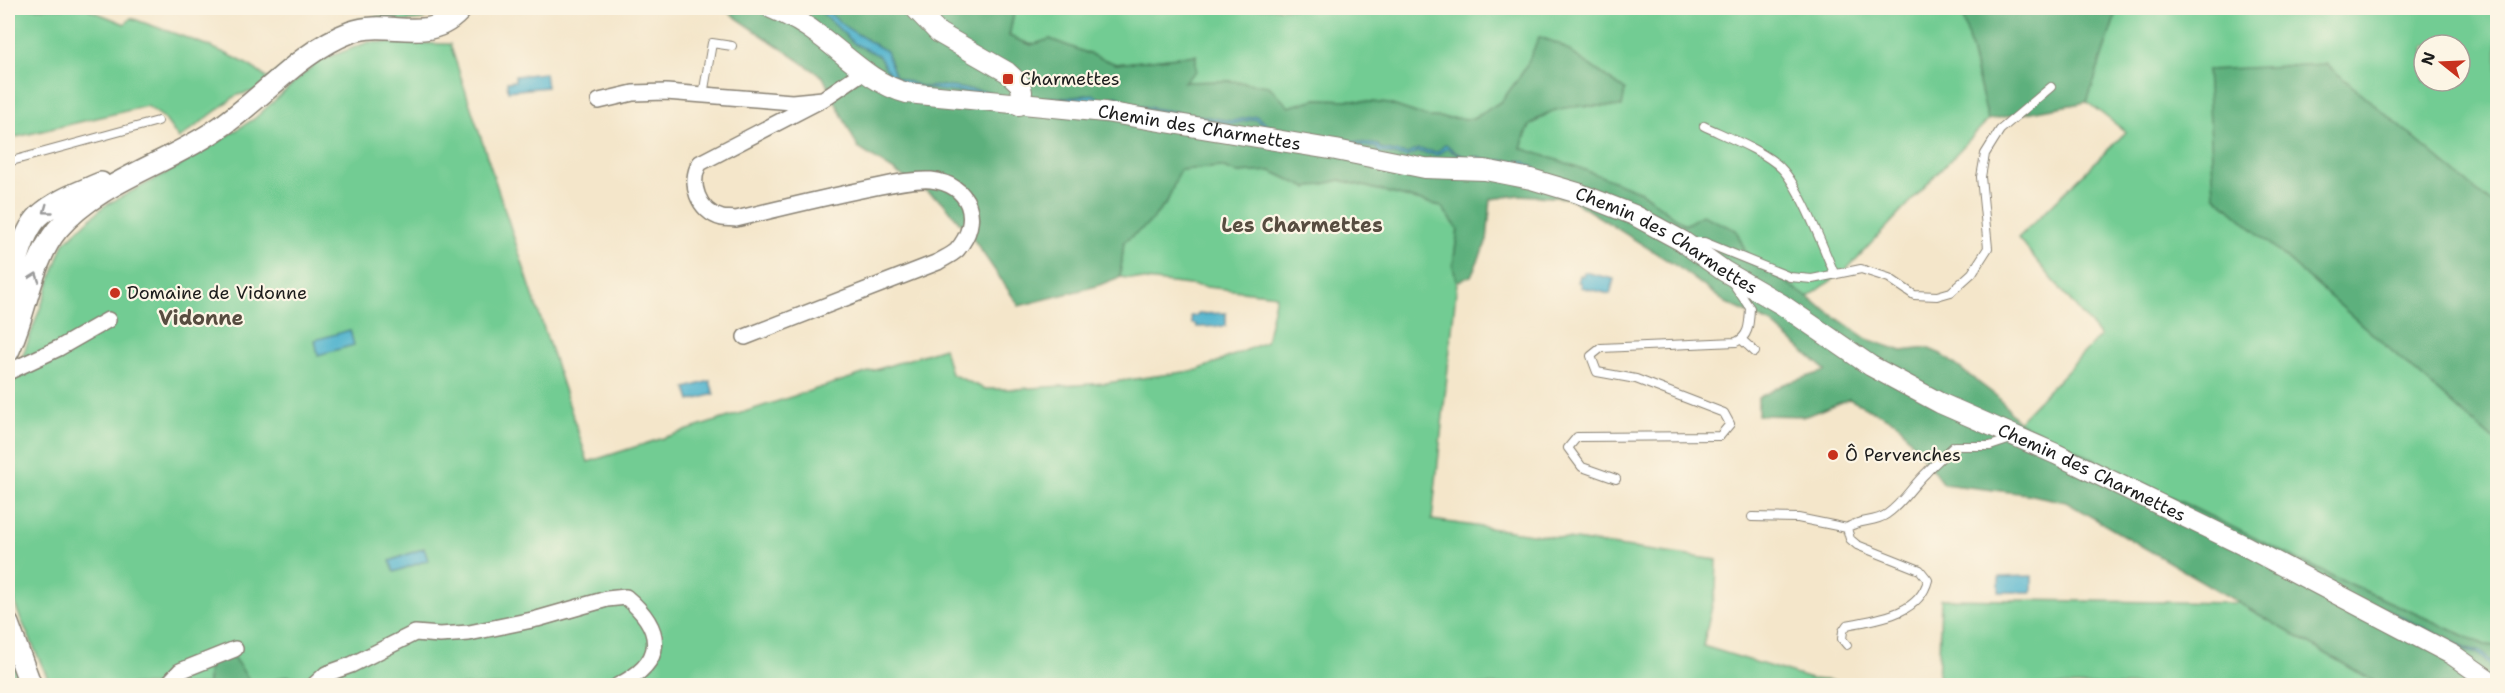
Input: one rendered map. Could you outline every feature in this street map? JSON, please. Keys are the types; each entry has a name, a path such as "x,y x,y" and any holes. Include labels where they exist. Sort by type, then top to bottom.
{"main road":[{"path":"8,352 44,252 57,230 105,190 180,152 219,128 304,59 334,40 353,31 425,30 442,16 453,18 462,8"},
{"path":"8,304 15,246 33,223 48,208 106,181 139,172"},
{"path":"8,624 31,686"}],"street":[{"name":"Chemin des Charmettes","path":"771,8 809,28 864,71 894,89 907,93 1021,99 1315,147 1425,168 1485,170 1531,179 1578,193 1634,215 1682,241 1724,271 1781,304 1871,366 1940,403 2017,437 2278,564 2453,655 2497,686"},
{"path":"915,8 939,33 1007,72 1020,84 1021,99"},
{"path":"744,337 938,262 956,252 968,231 971,217 969,202 961,191 948,184 931,180 912,180 860,190 736,219 721,218 708,210 694,188 694,173 700,163 823,99 864,71"},
{"path":"599,101 633,93 666,92 792,102 823,99"},
{"path":"8,372 59,348 108,320"},
{"path":"313,686 326,674 351,665 415,633 440,635 469,633 537,619 607,599 626,597 652,624 655,639 650,660 632,678 617,686"},
{"path":"166,686 180,671 236,649"},
{"path":"326,674 338,686"}],"lane":[{"path":"703,95 712,43 732,46"},
{"path":"1682,241 1704,242 1790,277 1812,279 1861,269 1889,278 1914,294 1937,296 1951,292 1972,273 1988,248 1981,177 1985,154 2000,130 2051,87"},
{"path":"8,163 158,121"},
{"path":"1704,126 1754,151 1781,168 1799,197 1835,275"},
{"path":"1616,478 1582,467 1568,448 1577,437 1720,436 1730,424 1724,413 1636,379 1597,372 1591,356 1601,348 1742,340 1748,331 1750,308 1724,271"},
{"path":"1742,340 1755,352"},
{"path":"1847,528 1853,523 1885,516 1904,500 1924,474 1954,447 1990,446 2017,437"},
{"path":"1752,517 1798,518 1847,528"},
{"path":"1847,528 1850,539 1857,545 1920,570 1928,580 1926,591 1917,601 1893,615 1847,625 1842,639 1847,645"}],"green space":[{"path":"8,8 90,8 90,10 125,24 131,18 240,60 267,79 339,26 356,20 389,14 383,8 433,8 430,15 422,20 367,25 261,90 237,95 179,139 164,118 147,106 8,139"},
{"path":"722,8 1015,8 1009,36 1031,45 1050,39 1116,64 1196,55 1196,71 1184,82 1232,81 1269,86 1289,107 1316,99 1352,100 1389,104 1428,117 1473,119 1502,101 1525,69 1539,37 1559,44 1625,90 1622,107 1573,107 1549,112 1530,126 1521,148 1641,192 1685,225 1702,215 1736,230 1747,255 1867,339 1902,351 1927,348 1941,354 1999,398 2018,422 2334,577 2485,645 2497,646 2497,685 2380,685 2066,502 2027,494 1943,484 1898,423 1849,399 1806,416 1758,415 1758,398 1784,384 1826,371 1772,324 1726,303 1678,267 1569,198 1519,195 1491,199 1487,241 1471,276 1457,282 1453,266 1458,229 1441,206 1340,180 1307,188 1271,171 1237,173 1221,167 1180,170 1167,202 1148,224 1124,242 1120,277 1097,286 1019,306 974,240 942,201 858,148 823,77"},
{"path":"1015,8 1961,8 1988,120 1847,269 1807,298 1747,255 1736,230 1685,225 1641,192 1520,148 1530,126 1556,108 1622,106 1624,89 1559,44 1540,37 1525,69 1502,101 1473,119 1428,117 1389,104 1352,100 1316,99 1288,107 1232,81 1183,82 1196,55 1116,64 1050,39 1032,45 1009,36"},
{"path":"1961,8 2118,8 2087,102 1988,120"},
{"path":"2118,8 2497,8 2497,208 2326,64 2214,195 2497,443 2497,646 2485,645 2334,577 2018,422 2100,336 2018,238 2126,132 2087,102"},
{"path":"369,42 450,44 588,462 944,348 951,374 985,389 1106,383 1198,370 1266,342 1276,295 1120,277 1124,242 1148,224 1167,202 1179,170 1221,167 1237,173 1271,171 1307,188 1340,180 1441,206 1458,229 1453,266 1457,282 1432,520 1717,560 1716,589 1703,646 1811,679 1885,685 319,686 287,676 253,686 209,651 208,685 51,685 19,615 8,582 8,396 64,243 104,206 179,166 254,119 318,61"},
{"path":"2326,64 2497,208 2497,443 2214,195 2207,70"},
{"path":"1941,599 2239,603 2380,685 1938,686"},
{"path":"8,645 25,685 8,685"},
{"path":"226,647 253,685 208,686 209,651"},
{"path":"286,676 314,679 306,685 260,686"}],"water":[{"path":"817,8 823,8 847,28 886,51 896,77 923,87 943,86 990,92 990,95 930,89 894,81 878,55 855,44"},
{"path":"545,73 547,87 508,91 507,82 515,81 515,76"},
{"path":"1093,94 1105,102 1116,96 1129,104 1232,121 1256,116 1274,129 1378,145 1381,149 1407,154 1418,149 1437,152 1446,144 1455,152 1468,158 1524,161 1545,175 1653,214 1674,227 1551,181 1522,167 1465,158 1447,148 1437,155 1418,152 1407,157 1378,152 1377,148 1273,131 1255,119 1232,124 1123,105 1116,99 1104,105 1045,97 1067,98"},
{"path":"1584,272 1614,279 1610,294 1580,287 1581,283 1578,282 1580,275 1583,276"},
{"path":"1226,313 1226,326 1197,327 1196,324 1192,324 1191,316 1197,314"},
{"path":"350,330 354,345 318,355 315,340"},
{"path":"710,381 714,394 690,401 686,388"},
{"path":"424,548 428,560 394,572 390,561"},
{"path":"2032,576 2032,592 1999,592 1999,577"},
{"path":"2379,606 2465,648 2479,651 2497,667 2497,672 2478,654 2450,644"}],"place":[{"name":"Charmettes","path":"1008,79"},
{"name":"Domaine de Vidonne","path":"115,293"},
{"name":"Ô Pervenches","path":"1833,455"}],"district":[{"name":"Les Charmettes","path":"1302,225"},
{"name":"Vidonne","path":"201,318"}]}
